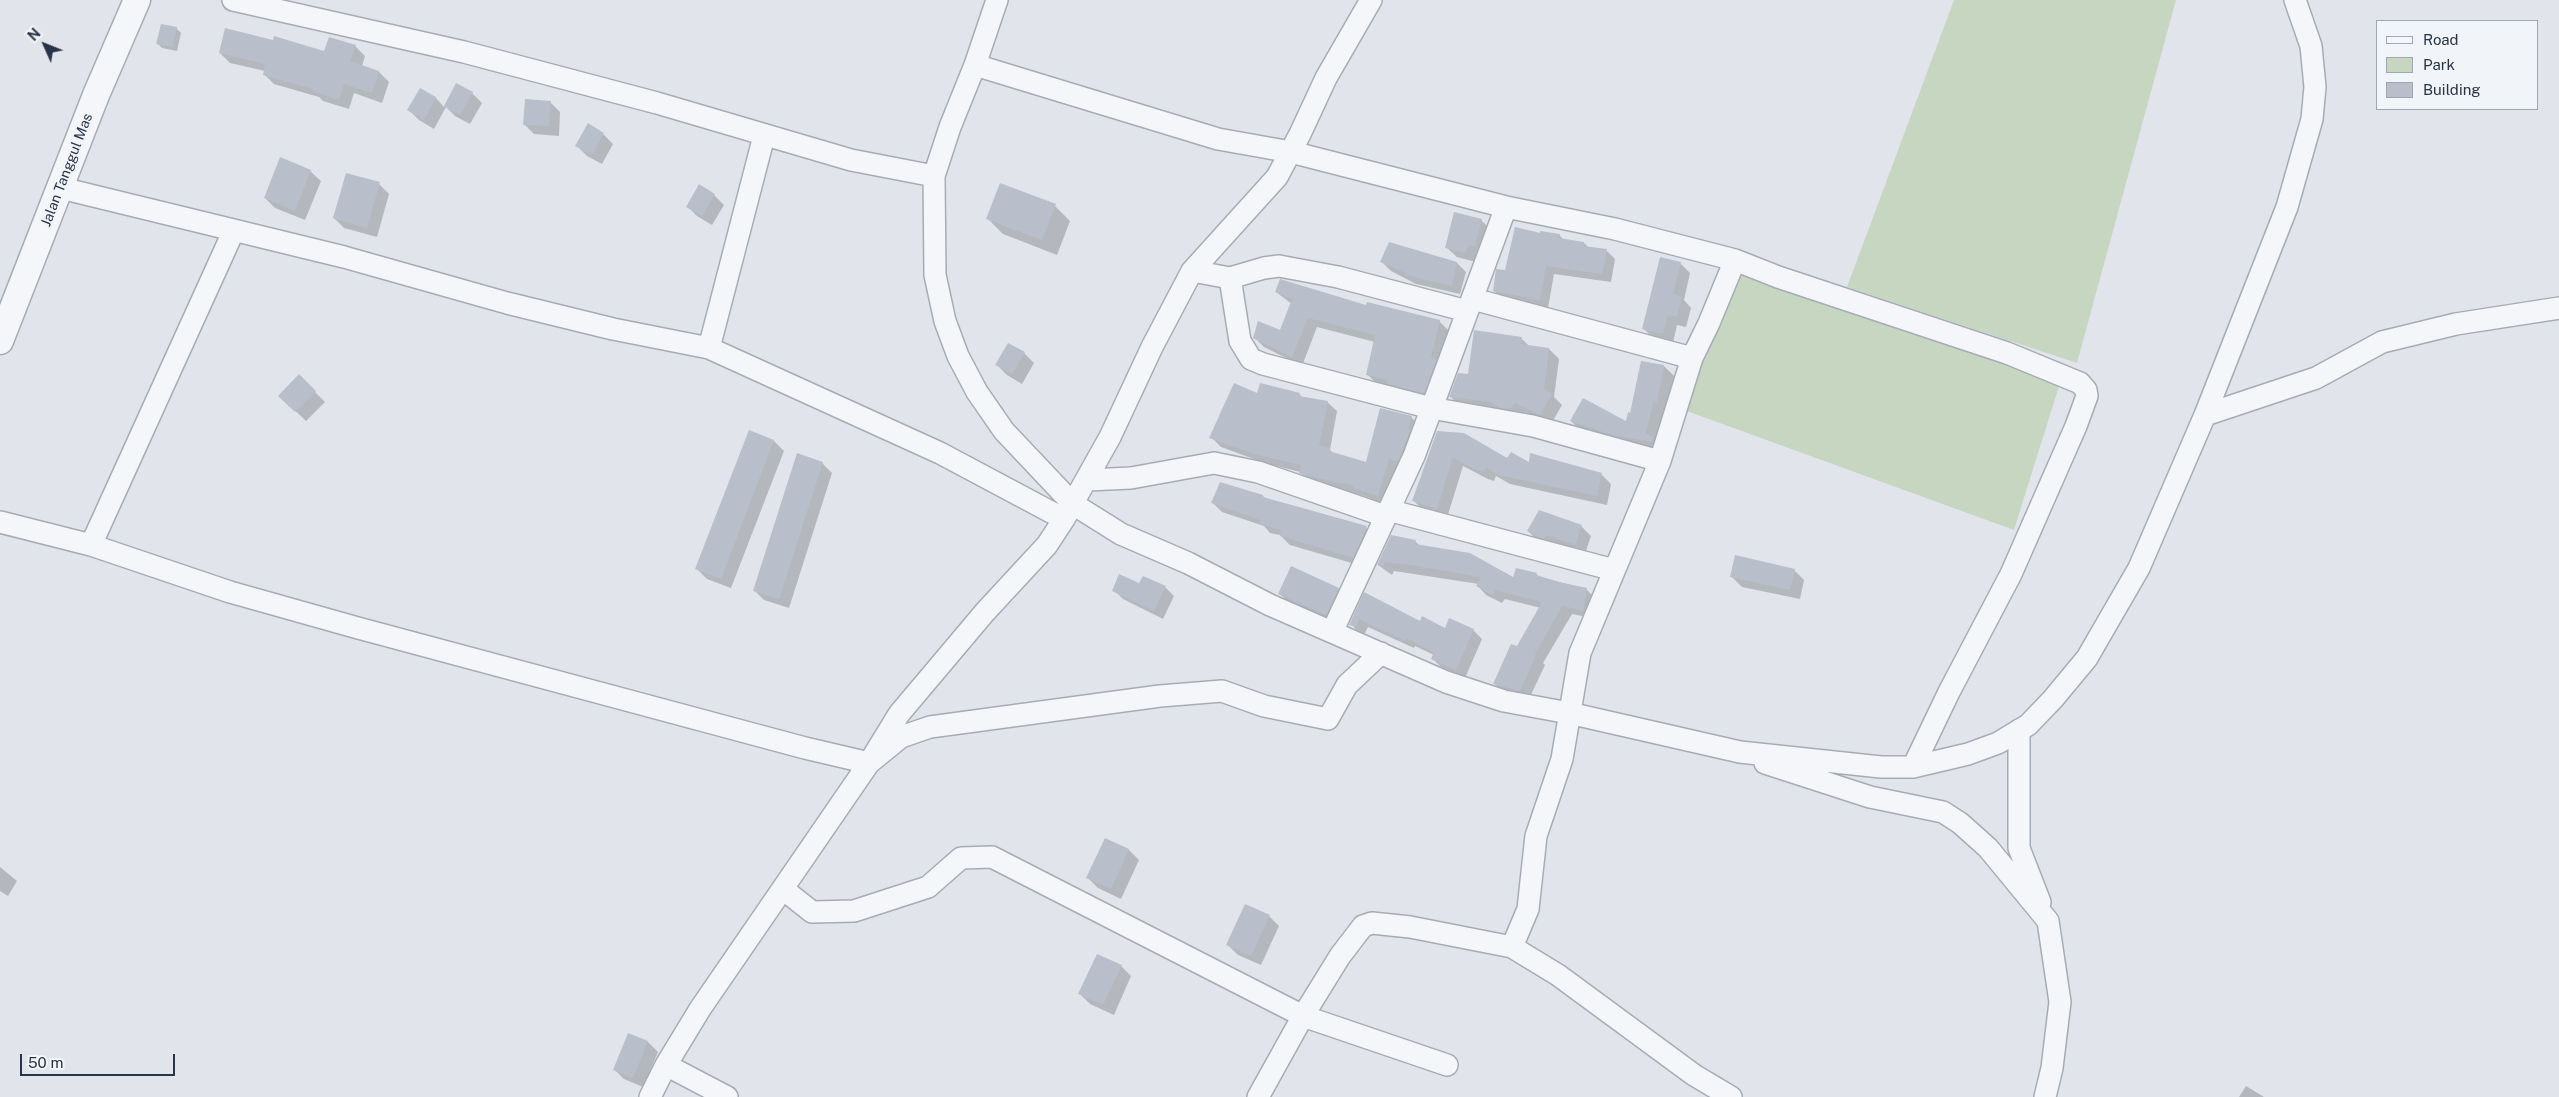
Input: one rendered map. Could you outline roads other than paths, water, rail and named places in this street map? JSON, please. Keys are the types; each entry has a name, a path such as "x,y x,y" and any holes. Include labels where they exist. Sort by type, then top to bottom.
{"street":[{"name":"Jalan Tanggul Mas","path":"0,341 96,95 137,0"},
{"path":"232,0 464,52 657,103 851,160 934,176"},
{"path":"997,0 934,176 935,275 945,321 958,356 1004,432 1068,512"},
{"path":"650,1097 666,1065 700,1009 869,763 899,714 985,612 1047,544 1088,480 1192,271 1270,186 1291,152 1326,78 1371,0"},
{"path":"61,188 344,257 507,303 613,329 709,348 1068,512 1188,563 1270,604 1332,632 1446,682 1504,701 1568,713 1740,752 1881,767 1913,767 1968,754 1998,743 2028,725 2053,699 2087,658 2140,568 2205,415 2287,207 2312,119 2315,87 2311,46 2295,0"},
{"path":"975,65 1209,136 1291,152 1506,207 1615,229 1735,260 1778,277 2007,353 2080,383 2086,390 2087,396 2076,426 2010,574 1948,692 1913,767"},
{"path":"709,348 764,136"},
{"path":"1332,632 1414,456 1506,207"},
{"path":"91,545 234,230"},
{"path":"1512,947 1528,909 1536,836 1562,759 1568,713 1580,653 1660,461 1692,358 1735,260"},
{"path":"1192,271 1230,278 1264,268 1280,266 1470,305 1692,358"},
{"path":"1230,278 1240,341 1251,359 1321,380 1431,408 1533,426 1660,461"},
{"path":"2205,415 2316,378 2382,342 2456,324 2559,308"},
{"path":"1088,480 1130,478 1214,464 1258,472 1386,513 1614,570"},
{"path":"0,522 91,545 230,592 358,628 805,748 869,763"},
{"path":"869,763 901,737 930,727 1160,696 1222,691 1264,706 1328,719 1347,685 1381,653"},
{"path":"2019,730 2019,848 2048,921 2060,1002 2052,1068 2045,1097"},
{"path":"1740,752 1815,781 1870,797 1943,812 1960,823 1988,848 2048,921"},
{"path":"783,889 812,912 854,911 928,887 961,858 992,857 1302,1016 1447,1065"},
{"path":"1258,1097 1302,1016 1353,938 1366,924 1410,927 1512,947 1558,975 1694,1075 1731,1097"},
{"path":"666,1065 727,1097"}]}
